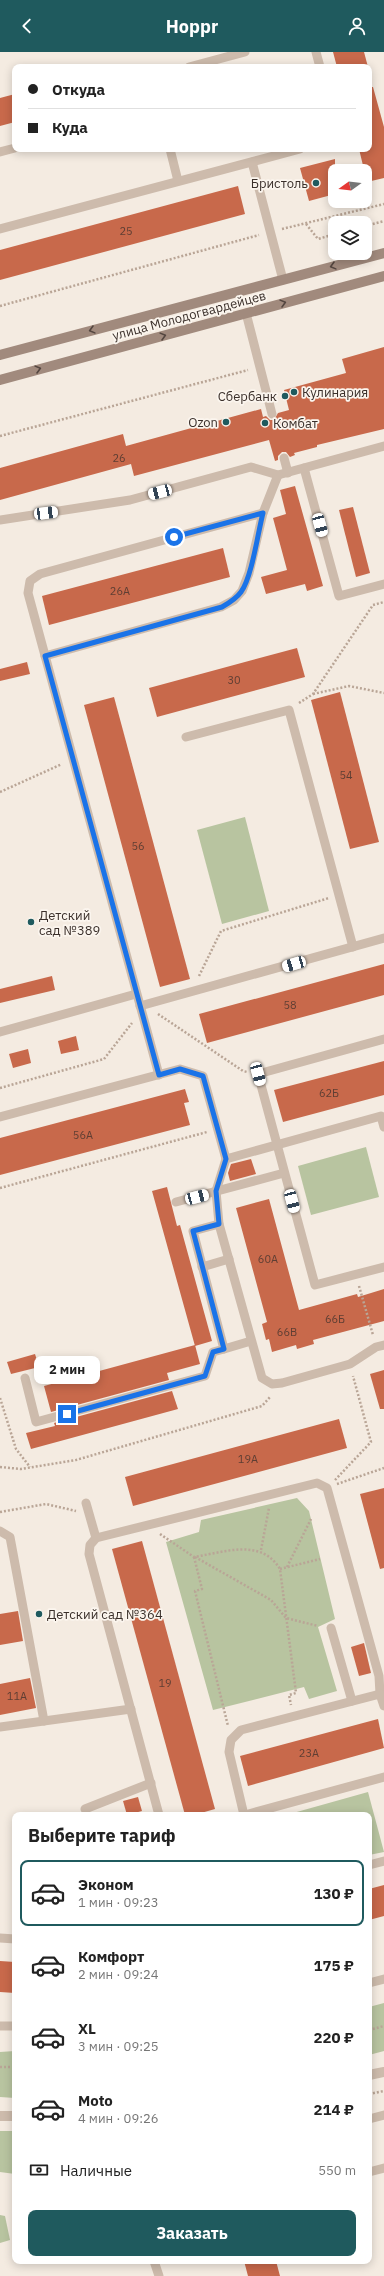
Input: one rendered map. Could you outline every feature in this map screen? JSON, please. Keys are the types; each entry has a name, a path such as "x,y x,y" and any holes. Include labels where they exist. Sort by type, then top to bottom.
{"main road":[{"name":"улица Молодогвардейцев","path":"0,355 384,253"},
{"name":"улица Молодогвардейцев","path":"0,380 384,276"}],"street":[{"path":"372,2075 384,2072"},
{"path":"0,2116 12,2116"}],"lane":[{"path":"200,64 245,52"},
{"path":"316,52 319,64"},
{"path":"0,152 12,149"},
{"path":"171,152 178,181"},
{"path":"0,229 289,152"},
{"path":"252,162 283,280"},
{"path":"246,313 272,414"},
{"path":"0,520 130,500 251,467 278,475 384,446"},
{"path":"284,458 288,473"},
{"path":"304,468 339,596 384,584"},
{"path":"45,656 222,607 234,600 242,591 249,573 263,513 278,475"},
{"path":"159,1075 28,593 30,581 40,574 263,513"},
{"path":"186,737 289,710 353,947"},
{"path":"142,1008 384,938"},
{"path":"0,1032 136,994"},
{"path":"384,1039 258,1074 315,1285 384,1267"},
{"path":"0,1117 180,1069 203,1076 219,1129 226,1159 216,1191 219,1224 262,1378 272,1384 282,1383 350,1364 380,1346"},
{"path":"226,1159 381,1116 384,1127"},
{"path":"176,1202 284,1173"},
{"path":"219,1224 193,1231 224,1349"},
{"path":"202,1267 229,1259"},
{"path":"25,1378 36,1422 205,1376 213,1352 251,1341"},
{"path":"158,1812 89,1554 90,1545 96,1538 317,1483 327,1488 380,1676 380,1694 384,1706"},
{"path":"86,1503 96,1538"},
{"path":"0,1532 10,1537 44,1721"},
{"path":"331,1628 352,1701"},
{"path":"244,1812 228,1752 231,1740 241,1730 380,1694"},
{"path":"0,1727 131,1708"},
{"path":"256,1812 384,1777"},
{"path":"84,1809 151,1783"},
{"path":"372,1864 384,1861"},
{"path":"0,1938 12,1939"},
{"path":"372,1982 384,1979"},
{"path":"0,2026 12,2026"},
{"path":"372,2118 384,2115"},
{"path":"372,2171 384,2168"},
{"path":"155,2264 158,2276"}],"path":[{"path":"0,306 271,232 384,204"},
{"path":"372,224 384,221"},
{"path":"306,224 318,239 328,236"},
{"path":"0,436 260,367"},
{"path":"313,694 372,605 384,602"},
{"path":"289,710 313,694 349,686 384,692"},
{"path":"0,792 73,759"},
{"path":"191,993 221,930 339,895"},
{"path":"0,1088 104,1059 142,1008 243,1071 258,1074"},
{"path":"0,1188 219,1129"},
{"path":"356,1275 380,1346"},
{"path":"327,1488 371,1442 350,1364"},
{"path":"0,1467 21,1469 76,1460 262,1406 282,1383"},
{"path":"0,1398 16,1450 30,1467"},
{"path":"327,1488 384,1468"},
{"path":"261,1550 271,1495"},
{"path":"0,1512 46,1504 90,1514"},
{"path":"287,1567 311,1519"},
{"path":"153,1524 162,1536 194,1557 271,1600 286,1618 318,1626"},
{"path":"194,1557 241,1549 261,1550 274,1560 280,1569 296,1692 289,1695 294,1716"},
{"path":"194,1557 202,1589 195,1591 231,1740"},
{"path":"280,1569 320,1559"},
{"path":"372,2029 384,2026"},
{"path":"0,2067 12,2067"},
{"path":"372,2093 384,2091"}],"green space":[{"path":"245,817 269,911 222,924 197,830"},
{"path":"366,1147 379,1197 311,1215 298,1166"},
{"path":"297,1498 309,1511 335,1619 318,1627 337,1691 309,1699 304,1687 213,1710 166,1542 199,1532 201,1520"},
{"path":"368,1792 384,1852 372,1854 372,1812 297,1812"},
{"path":"384,2003 384,2051 372,2054 372,2006"},
{"path":"12,2051 12,2098 0,2097 0,2052"},
{"path":"0,2131 12,2131 12,2174 0,2172"},
{"path":"0,2215 5,2216 10,2240 0,2243"}],"building":[{"path":"333,52 364,52 367,64 336,64"},
{"path":"372,87 384,127 384,178 372,181 372,164 363,164 360,152 372,152"},
{"path":"12,95 12,123 0,126 0,98"},
{"path":"335,159 335,164 328,164 328,196 309,201 300,168"},
{"path":"238,186 245,214 0,280 0,250"},
{"path":"384,347 384,429 317,445 317,447 294,453 295,455 290,457 286,452 282,452 278,456 278,460 275,461 269,440 134,476 131,464 0,500 0,468 123,434 126,446 261,409 263,417 266,416 270,420 274,420 278,413 289,410 284,390 346,373 342,359"},
{"path":"295,486 323,586 307,591 305,584 266,594 261,577 287,570 273,518 286,514 280,490"},
{"path":"353,507 370,573 356,577 339,510"},
{"path":"223,548 230,577 49,625 42,596"},
{"path":"297,648 305,677 157,717 149,688"},
{"path":"27,662 30,674 0,681 0,669"},
{"path":"340,692 379,842 350,849 311,700"},
{"path":"114,697 190,979 160,987 84,705"},
{"path":"384,964 384,995 207,1043 199,1014"},
{"path":"52,976 55,990 0,1003 0,989"},
{"path":"76,1036 79,1050 61,1054 58,1041"},
{"path":"28,1049 31,1063 13,1068 9,1054"},
{"path":"384,1061 384,1095 283,1122 274,1090"},
{"path":"185,1089 189,1102 184,1103 190,1125 0,1175 0,1138"},
{"path":"251,1159 256,1174 230,1181 228,1173 231,1164"},
{"path":"167,1187 177,1226 180,1225 212,1341 195,1346 152,1191"},
{"path":"269,1199 299,1310 357,1294 358,1297 384,1289 384,1321 313,1340 314,1344 297,1349 296,1345 272,1352 269,1339 266,1340 262,1324 267,1322 236,1208"},
{"path":"195,1345 200,1364 167,1373 169,1380 51,1412 44,1386"},
{"path":"35,1354 39,1367 11,1374 7,1362"},
{"path":"384,1370 384,1409 380,1409 370,1374"},
{"path":"172,1391 178,1409 31,1449 26,1433 55,1426 54,1423"},
{"path":"339,1419 347,1448 133,1506 125,1477"},
{"path":"384,1488 384,1568 380,1569 360,1494"},
{"path":"142,1541 215,1809 204,1812 184,1812 112,1549"},
{"path":"18,1611 23,1641 0,1645 0,1614"},
{"path":"364,1643 371,1673 359,1676 351,1647"},
{"path":"30,1678 36,1708 0,1715 0,1684"},
{"path":"378,1719 384,1748 248,1786 240,1756"},
{"path":"138,1797 142,1811 126,1812 123,1801"},
{"path":"384,1885 384,1916 372,1919 372,1888"},
{"path":"0,1961 12,1962 12,1993 0,1992"},
{"path":"245,2264 277,2264 280,2276 248,2276"}],"place":[{"name":"Бристоль","path":"316,183"},
{"name":"Кулинария","path":"294,392"},
{"name":"Сбербанк","path":"285,396"},
{"name":"Ozon","path":"226,422"},
{"name":"Комбат","path":"265,423"},
{"name":"Детский сад №389","path":"31,922"},
{"name":"Детский сад №364","path":"39,1614"}],"route":[{"path":"67,1414 205,1376 213,1352 224,1349 193,1231 219,1224 216,1191 226,1159 222,1140 203,1076 180,1069 159,1075 45,656 222,607 234,600 242,591 249,573 263,513 174,537"}]}
